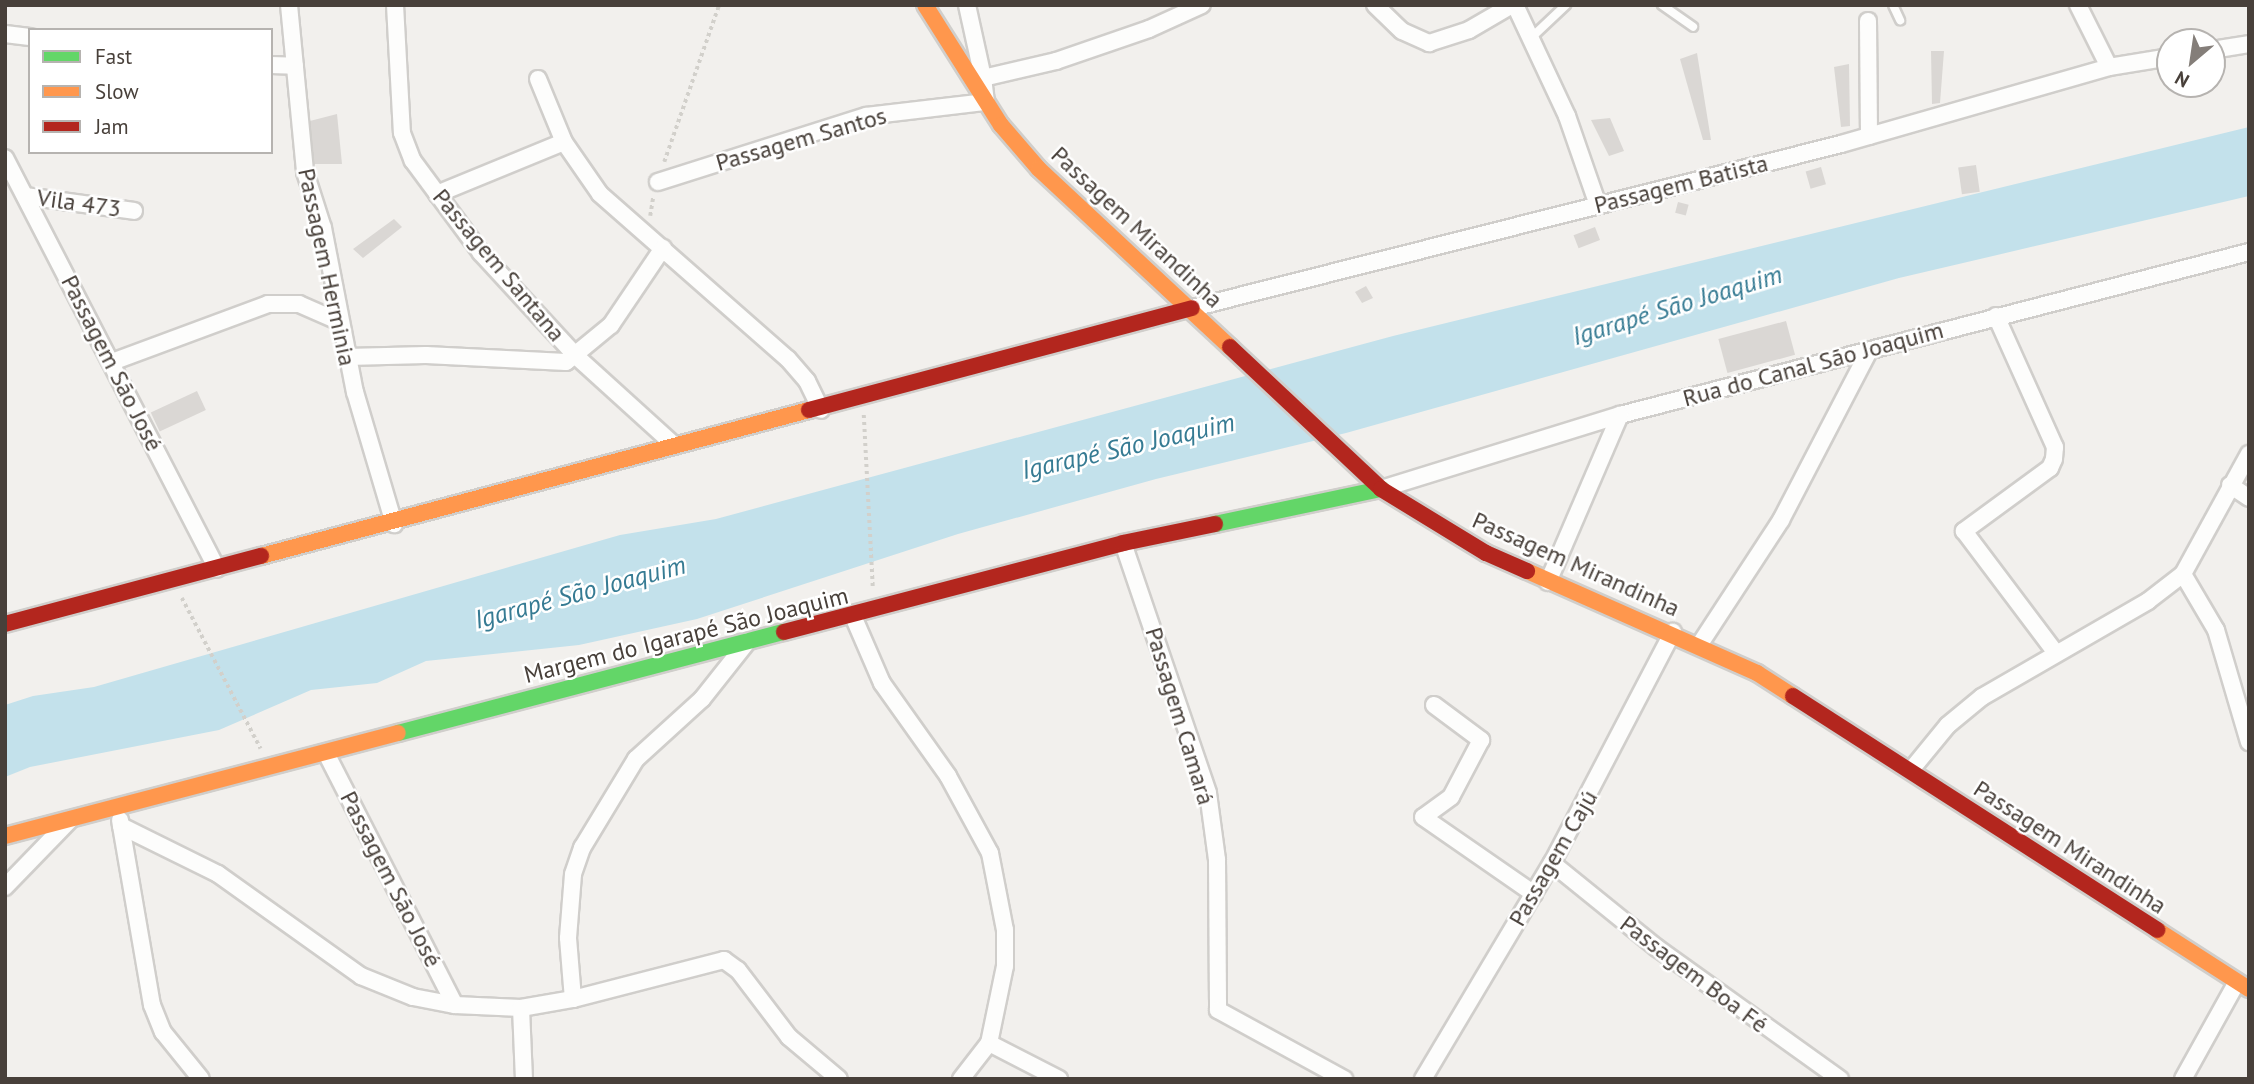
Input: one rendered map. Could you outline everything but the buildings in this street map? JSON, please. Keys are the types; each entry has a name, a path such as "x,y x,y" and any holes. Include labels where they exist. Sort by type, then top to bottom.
{"street":[{"name":"Passagem Herminia","path":"289,5 304,162 323,228 338,321 394,524"},
{"name":"Passagem Santana","path":"395,5 402,133 413,161 481,253 577,357 674,445"},
{"name":"Passagem Mirandinha","path":"925,5 986,102 1040,169 1381,489 1458,538 1548,582 1673,632 1757,673 1911,769 2243,985"},
{"path":"967,5 986,102"},
{"path":"983,78 1067,57 1202,5"},
{"path":"1375,5 1402,30 1429,43 1469,30 1513,5 1532,37 1567,116 1598,205"},
{"path":"2078,5 2109,67"},
{"path":"1868,20 1869,136"},
{"path":"5,34 28,37"},
{"path":"2226,48 2249,44"},
{"name":"Passagem Batista","path":"1192,309 1869,136 2109,67 2156,59"},
{"path":"273,65 295,66"},
{"path":"538,79 564,142 600,194 788,359 807,381 821,410"},
{"name":"Passagem Santos","path":"658,182 866,116 986,102"},
{"path":"437,194 564,142"},
{"name":"Passagem São José","path":"5,158 217,569"},
{"name":"Vila 473","path":"25,195 134,211"},
{"path":"347,357 426,355 549,364 577,357 611,325 663,247"},
{"name":"Rua do Canal São Joaquim","path":"1381,489 1620,415 2249,252"},
{"path":"112,362 268,304 299,304 338,321"},
{"path":"5,624 394,524 674,445 863,399 1192,309"},
{"path":"1996,316 2056,452 2050,468 1965,529 2056,653"},
{"path":"1700,644 1781,520 1868,351"},
{"path":"1548,582 1620,415"},
{"path":"1911,769 1964,711 2056,653 2148,601 2183,574 2249,454"},
{"path":"2230,485 2249,498"},
{"name":"Margem do Igarapé São Joaquim","path":"5,836 1124,543 1381,489"},
{"name":"Passagem Camará","path":"1124,543 1208,793 1217,860 1215,1003 1223,1016 1344,1079"},
{"path":"2183,574 2216,630 2249,742"},
{"path":"853,616 882,683 948,776 990,853 1005,930 1005,966 989,1044 961,1079"},
{"name":"Passagem Cajú","path":"1423,1079 1552,863 1673,632"},
{"path":"573,999 568,938 573,874 583,848 636,759 702,699 748,641"},
{"path":"1434,705 1482,740 1451,797 1423,817 1534,894"},
{"name":"Passagem São José","path":"326,753 455,1005"},
{"path":"116,806 152,1005 163,1032 201,1079"},
{"path":"5,887 71,820"},
{"path":"121,826 218,874 361,976 414,997 455,1005 521,1008 573,999 724,960 738,970 789,1037 839,1079"},
{"name":"Passagem Boa Fé","path":"1552,863 1657,948 1840,1079"},
{"path":"2183,1079 2243,985"},
{"path":"521,1008 524,1079"},
{"path":"989,1044 1059,1079"}],"lane":[{"path":"1532,37 1566,5"},
{"path":"1662,5 1693,27"},
{"path":"1893,5 1900,20"}],"path":[{"path":"649,235 658,182 674,121 719,5"},
{"path":"863,399 872,563"},
{"path":"173,580 255,736"}],"water":[{"name":"Igarapé São Joaquim","path":"2249,127 2249,196 1899,278 1346,433 1156,479 958,534 697,619 579,645 426,661 377,683 311,690 219,730 30,767 5,777 5,705 33,696 94,687 620,535 716,519 1393,336"}],"traffic: fast":[{"path":"1215,524 1381,489"},
{"path":"398,733 784,632"}],"traffic: slow":[{"path":"925,5 1001,125 1039,169 1230,347"},
{"path":"261,556 809,410"},
{"path":"1527,571 1757,673 1793,696"},
{"path":"5,836 398,733"},
{"path":"2157,930 2249,989"}],"traffic: jam":[{"path":"809,410 1192,308"},
{"path":"1230,347 1381,489 1486,553 1527,571"},
{"path":"784,632 1123,543 1215,524"},
{"path":"5,624 261,556"},
{"path":"1793,696 2157,930"}]}
